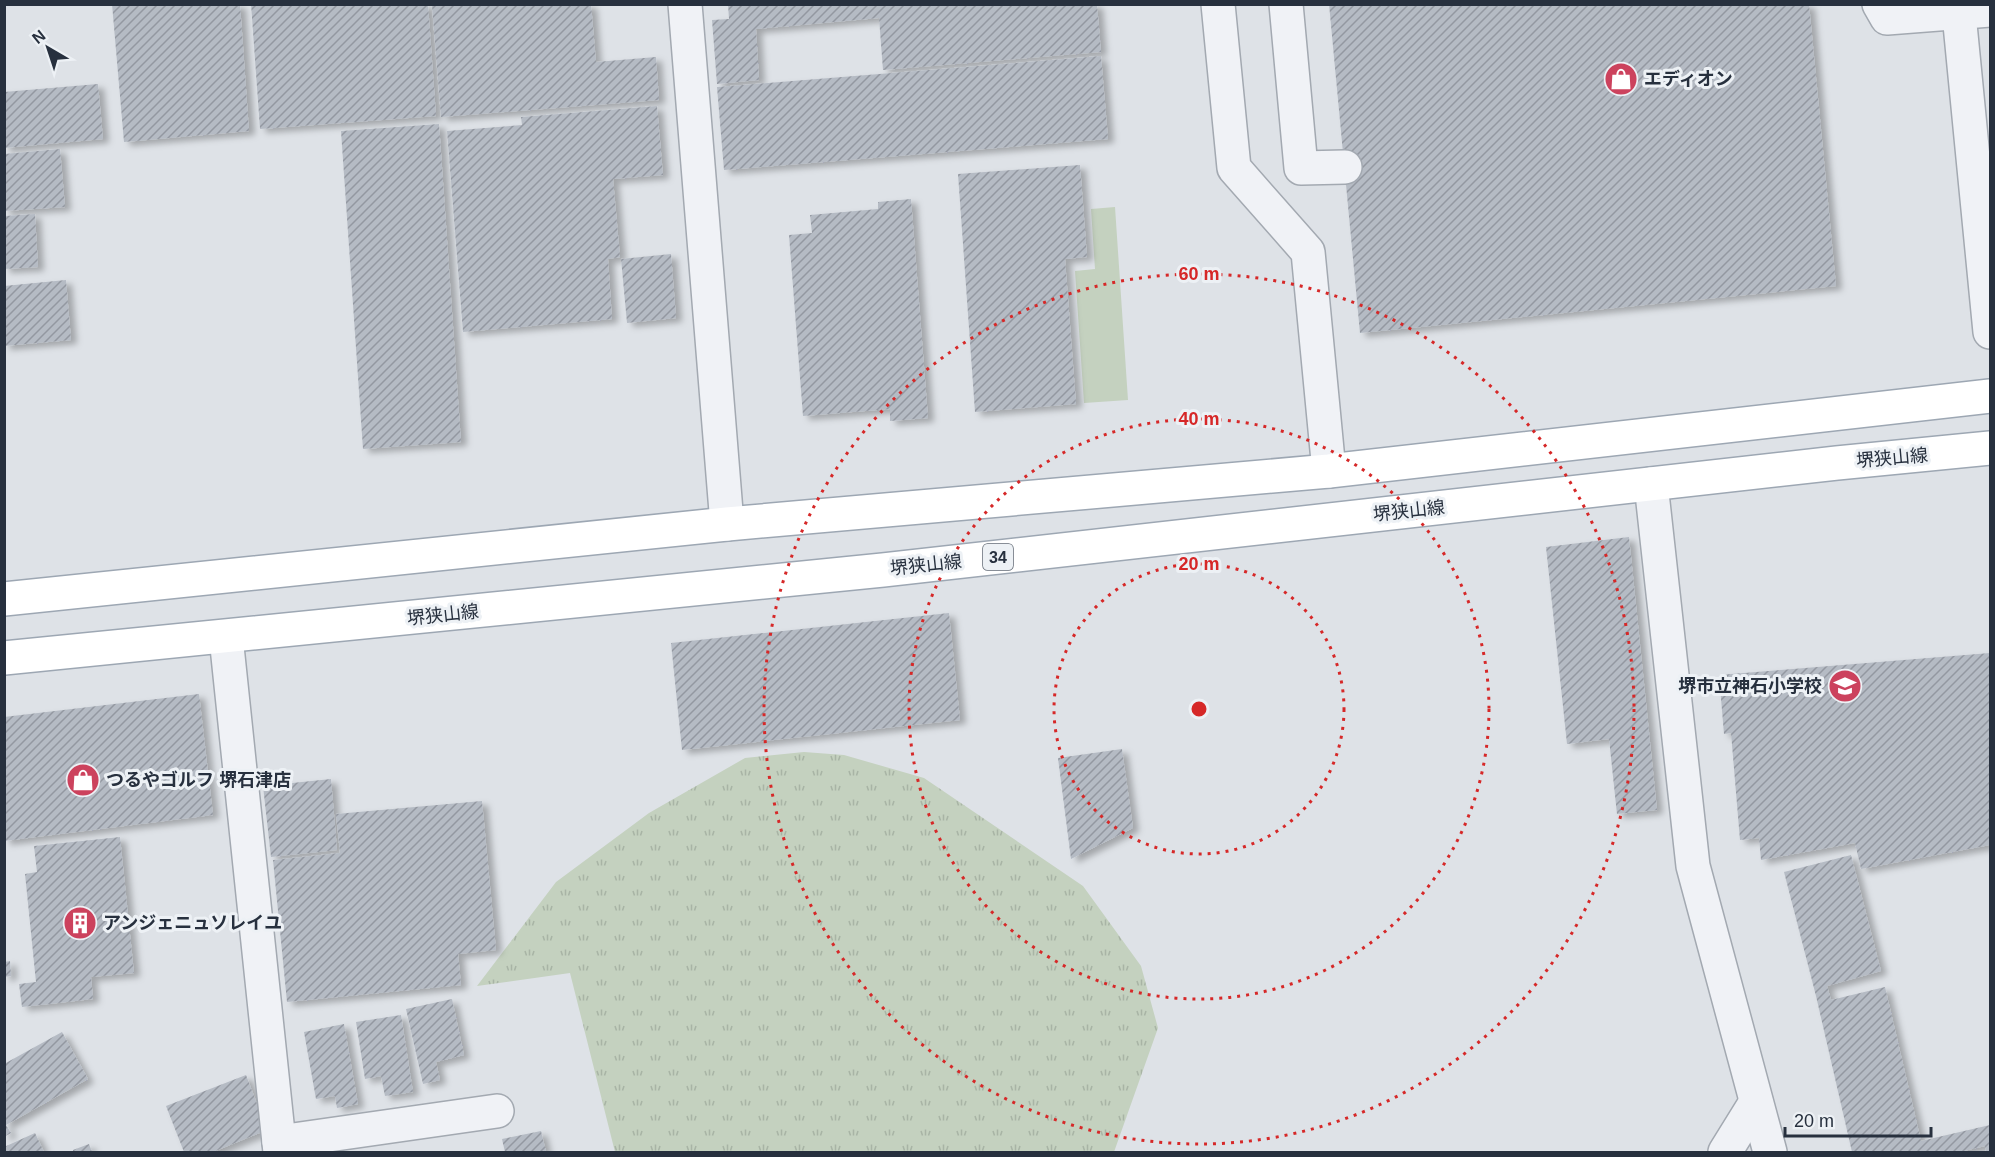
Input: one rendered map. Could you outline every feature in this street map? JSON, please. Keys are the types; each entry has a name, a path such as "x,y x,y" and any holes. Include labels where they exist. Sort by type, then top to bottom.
{"main road":[{"path":"4,599 727,524 1329,471 1990,396"},
{"name":"堺狭山線","path":"4,658 883,570 1837,463 1990,448"}],"street":[{"path":"685,4 727,524"},
{"path":"1218,4 1234,168 1308,252 1329,471"},
{"path":"1286,4 1302,168 1345,167"},
{"path":"1879,4 1887,18 1990,10"},
{"path":"1959,14 1990,332"},
{"path":"1651,484 1693,866 1770,1152"},
{"path":"226,637 280,1147 497,1112"},
{"path":"1725,1152 1756,1102"}],"green space":[{"path":"1115,207 1128,400 1084,403 1075,271 1095,269 1091,209"},
{"path":"804,752 844,755 924,778 1083,886 1141,966 1158,1028 1114,1152 615,1152 570,973 477,986 556,882 649,813 745,758"}],"building":[{"path":"112,4 240,4 249,131 124,142"},
{"path":"251,4 428,4 436,116 260,129"},
{"path":"591,4 596,62 656,57 659,100 441,117 432,6"},
{"path":"728,4 1097,4 1101,52 883,70 879,18 756,29 759,80 717,84 712,20 729,19"},
{"path":"1329,4 1809,4 1836,286 1360,333"},
{"path":"1101,56 1108,139 724,170 717,87"},
{"path":"98,84 103,139 4,148 4,92"},
{"path":"657,106 663,175 613,179 620,257 608,259 612,319 463,332 447,131 522,125 521,117"},
{"path":"439,124 461,442 363,449 341,131"},
{"path":"60,149 65,207 4,211 4,154"},
{"path":"1080,165 1087,257 1065,259 1076,404 975,412 958,174"},
{"path":"911,199 928,418 890,421 890,409 803,416 789,235 812,233 810,215 878,209 878,202"},
{"path":"35,214 38,267 4,269 4,216"},
{"path":"671,254 676,318 627,323 621,259"},
{"path":"66,280 71,340 4,346 4,286"},
{"path":"1629,537 1657,810 1617,814 1609,739 1567,744 1546,547"},
{"path":"949,613 960,720 682,750 671,643"},
{"path":"1990,653 1990,845 1861,869 1855,843 1761,860 1759,838 1740,840 1731,733 1724,734 1719,675"},
{"path":"199,694 213,815 4,841 4,717"},
{"path":"1122,749 1133,828 1071,859 1058,758"},
{"path":"331,779 337,850 271,857 263,786"},
{"path":"482,801 496,950 458,954 461,985 287,1002 273,860 340,853 336,814"},
{"name":"アンジェニュソレイユ","path":"120,837 134,973 91,977 93,999 22,1007 19,984 36,982 25,874 37,872 34,846"},
{"path":"1851,855 1881,971 1827,986 1831,1000 1885,987 1921,1141 1990,1125 1990,1152 1986,1152 1985,1146 1959,1152 1852,1152 1816,996 1784,872"},
{"path":"10,961 11,976 4,977 4,962"},
{"path":"452,999 464,1055 436,1062 440,1080 423,1084 406,1009"},
{"path":"401,1015 413,1092 385,1096 381,1076 365,1079 356,1022"},
{"path":"344,1024 358,1104 337,1108 335,1096 316,1099 304,1032"},
{"path":"62,1032 88,1079 6,1125 11,1133 4,1137 4,1064"},
{"path":"246,1075 267,1130 213,1152 184,1152 166,1106"},
{"path":"541,1131 546,1152 505,1152 502,1139"},
{"path":"35,1133 44,1152 6,1152 4,1147"},
{"path":"89,1144 92,1152 73,1152 73,1150"}],"place":[{"name":"エディオン","path":"1621,79"},
{"name":"堺市立神石小学校","path":"1845,686"},
{"name":"つるやゴルフ 堺石津店","path":"83,780"},
{"name":"アンジェニュソレイユ","path":"80,923"}]}
